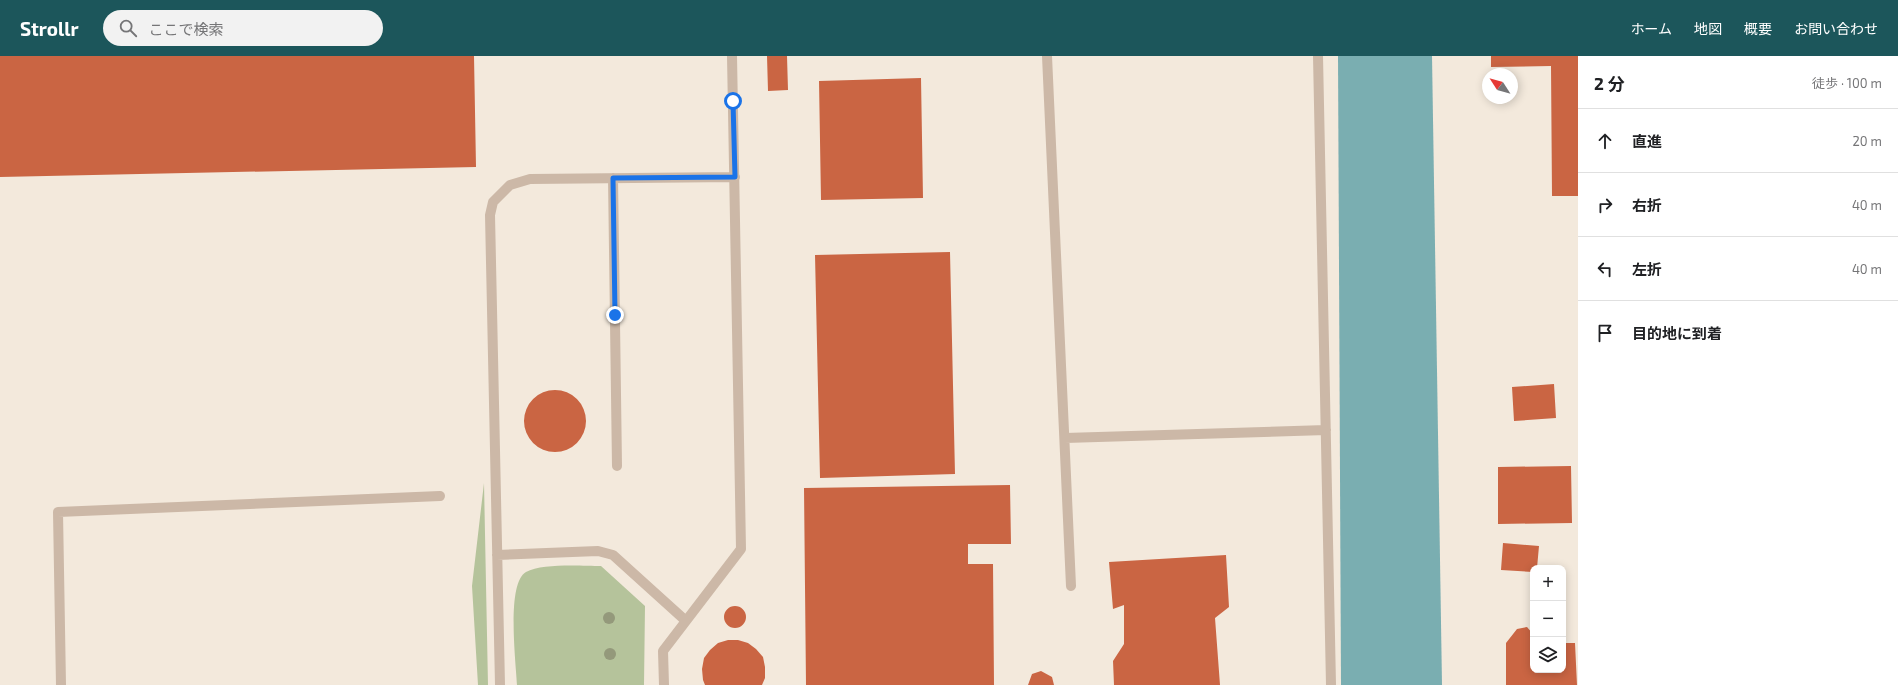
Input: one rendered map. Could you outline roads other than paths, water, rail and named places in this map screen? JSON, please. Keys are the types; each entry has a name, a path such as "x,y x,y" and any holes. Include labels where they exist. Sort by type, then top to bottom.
{"lane":[{"path":"664,685 663,651 741,549 732,56"},
{"path":"1047,56 1071,586"},
{"path":"1318,56 1332,685"},
{"path":"500,685 490,215 492,202 510,185 530,179 735,177"},
{"path":"613,178 617,466"},
{"path":"1064,438 1326,430"},
{"path":"61,685 58,512 440,496"},
{"path":"498,555 598,551 613,555 686,620"}],"water":[{"path":"1338,56 1432,56 1442,685 1341,685"}]}
